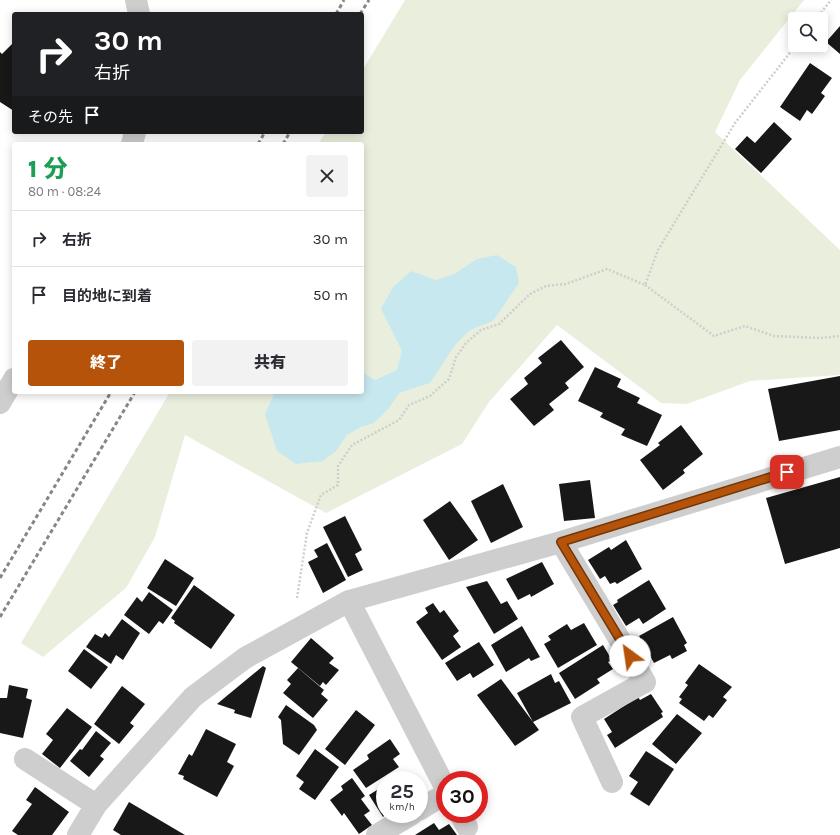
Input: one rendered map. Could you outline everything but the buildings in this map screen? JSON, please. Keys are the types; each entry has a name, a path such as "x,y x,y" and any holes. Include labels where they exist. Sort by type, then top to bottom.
{"street":[{"path":"136,0 139,12"},
{"path":"0,403 12,382"},
{"path":"78,835 96,806 193,697 245,658 349,602 561,542 840,457"},
{"path":"561,542 645,682 582,717 612,782"},
{"path":"349,602 437,771"},
{"path":"25,759 96,806"},
{"path":"377,835 397,823"}],"path":[{"path":"822,12 831,0"},
{"path":"645,285 658,250 735,123 791,52"},
{"path":"291,632 308,533 321,495 338,485 338,466 352,445 399,420 409,405 430,396 449,379 456,358 466,342 481,330 499,324 530,294 546,286 566,284 607,270 645,285 714,336 745,326 774,336 821,338 840,336"}],"green space":[{"path":"405,0 804,0 794,12 788,12 788,20 740,80 715,132 840,250 840,375 750,381 687,404 661,403 557,325 489,402 462,444 326,513 185,435 155,537 126,588 43,657 21,643 169,394 364,394 364,142 319,142 325,134 364,134 364,68"}],"water":[{"path":"497,255 516,267 519,283 493,321 470,330 455,345 430,383 399,393 389,408 374,423 361,427 347,435 336,451 323,461 296,464 277,451 265,414 274,394 364,394 364,373 375,380 397,370 402,351 381,309 393,287 411,271 436,280 454,274 477,259"}],"railway":[{"path":"337,12 344,0"},
{"path":"361,12 369,0"},
{"path":"259,142 264,134"},
{"path":"284,142 289,134"},
{"path":"0,578 110,394"},
{"path":"0,617 134,394"}],"route":[{"path":"630,656 561,542 787,472"}]}
